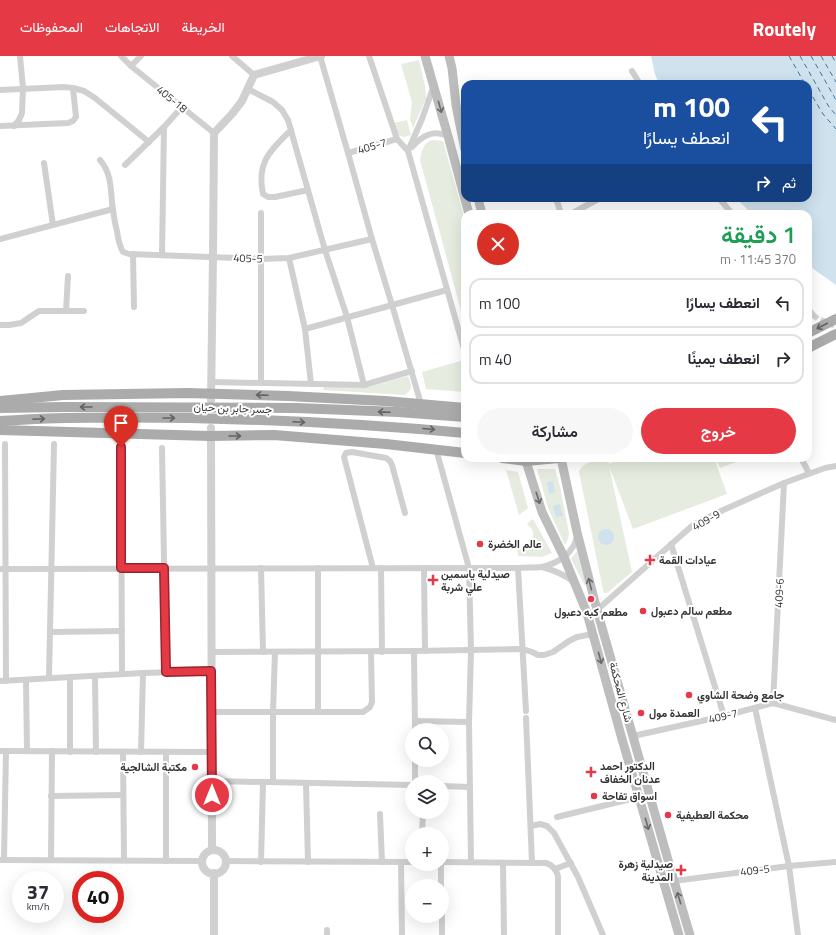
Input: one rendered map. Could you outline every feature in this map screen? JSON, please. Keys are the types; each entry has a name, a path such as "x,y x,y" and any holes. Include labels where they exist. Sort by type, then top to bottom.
{"main road":[{"path":"425,56 461,184"},
{"path":"451,56 456,104 461,130"},
{"path":"812,331 836,318"},
{"path":"812,346 836,334"},
{"path":"0,401 63,395 188,393 385,401 461,408"},
{"name":"جسر جابر بن حيان","path":"0,408 296,408 398,412 461,417"},
{"name":"جسر جابر بن حيان","path":"0,421 65,418 188,418 295,421 402,427 461,433"},
{"path":"0,430 210,436 274,435 386,444 461,452"},
{"name":"شارع المحكمة","path":"526,462 542,512 564,557 587,614 679,935"},
{"name":"شارع المحكمة","path":"561,462 597,610 690,935"}],"street":[{"path":"14,126 22,114 23,88 20,56"},
{"name":"405-18","path":"121,56 131,66 214,133"},
{"path":"131,66 141,56"},
{"path":"232,56 254,75"},
{"path":"254,75 320,56 421,404"},
{"path":"369,56 397,139 408,151 461,339"},
{"path":"632,71 638,80"},
{"path":"211,400 214,133 238,107 254,75"},
{"path":"0,90 64,86 84,91 95,98 149,142"},
{"path":"408,151 434,87"},
{"path":"0,126 68,123 76,117 73,88"},
{"path":"248,89 278,106 285,115 291,130 325,250 347,317 364,385"},
{"path":"125,165 182,107"},
{"path":"162,255 164,127"},
{"path":"291,130 275,146 266,158 262,170 261,185 263,194 268,197 275,197 308,190"},
{"path":"408,151 427,135 442,133 448,136"},
{"name":"405-7","path":"348,153 397,139"},
{"path":"0,239 113,209 109,175 105,166 100,160"},
{"path":"44,163 53,225"},
{"path":"578,210 593,202"},
{"path":"722,202 729,210"},
{"name":"405-5","path":"113,209 119,246 122,252 133,254 261,259 289,258 372,239"},
{"path":"261,213 261,383"},
{"path":"133,254 134,307"},
{"path":"289,258 305,329 311,384"},
{"path":"66,311 68,276"},
{"path":"305,329 447,290"},
{"path":"0,325 21,323 39,311 84,311"},
{"path":"211,382 364,385 412,371"},
{"path":"211,428 212,850"},
{"path":"5,444 3,681 122,674 211,671"},
{"path":"49,678 54,444"},
{"path":"121,447 122,674"},
{"path":"162,448 166,672"},
{"path":"436,449 470,568 471,650 469,722 471,862"},
{"path":"373,568 344,457 346,454 352,452 386,458 390,461 405,513"},
{"path":"803,462 809,473"},
{"name":"409-9","path":"597,610 693,525 784,483 809,473 836,466"},
{"name":"409-6","path":"773,703 784,483"},
{"path":"3,569 540,567 549,565 564,557 574,546 577,532"},
{"path":"671,544 724,716"},
{"path":"540,567 550,569 574,581"},
{"path":"261,568 263,652"},
{"path":"318,568 318,712"},
{"path":"381,568 382,652"},
{"path":"424,568 425,651"},
{"path":"518,568 526,711"},
{"path":"50,632 122,631"},
{"path":"211,652 523,650 538,655 544,655 577,637 593,634"},
{"path":"414,651 414,721 469,722"},
{"path":"273,782 275,652"},
{"path":"212,712 363,712 370,707 372,702 371,652"},
{"path":"141,752 143,673"},
{"path":"95,676 96,752"},
{"path":"70,677 70,752"},
{"path":"26,680 27,751"},
{"path":"773,703 836,720"},
{"name":"409-7","path":"633,736 724,716 773,703"},
{"path":"755,708 789,866 798,935"},
{"path":"526,718 532,863"},
{"path":"202,861 2,860 3,751 212,752"},
{"path":"51,860 52,751"},
{"path":"123,752 124,860"},
{"path":"166,752 166,861"},
{"path":"212,781 405,785"},
{"path":"261,862 263,782"},
{"path":"306,783 308,862"},
{"path":"449,786 470,787"},
{"path":"51,796 123,795"},
{"path":"557,817 639,797"},
{"path":"380,814 382,862"},
{"path":"531,826 540,824 547,826 554,833 578,877 603,935"},
{"path":"212,850 216,850 221,853 226,861 222,870 214,874 206,871 202,861 205,855 212,850"},
{"path":"226,861 405,862"},
{"path":"401,862 402,935"},
{"name":"409-5","path":"674,881 789,866 836,862"},
{"path":"449,863 550,864 555,869 558,876 558,935"},
{"path":"503,863 504,935"},
{"path":"555,869 571,863"},
{"path":"214,874 214,935"},
{"path":"442,923 442,935"}],"shaded area":[{"path":"419,60 426,98 413,128 410,119 412,102 401,64"},
{"path":"407,120 411,135 404,137 398,135 394,123"},
{"path":"430,141 443,141 462,210 461,210 461,310 420,160 422,150"},
{"path":"461,361 461,392 426,389 422,372"},
{"path":"408,376 411,388 405,395 323,390 324,386 369,387"},
{"path":"591,462 608,462 609,464 614,462 715,462 727,494 633,529 609,466 632,572 607,593 604,593 579,472 586,464"},
{"path":"718,462 736,462 720,468"},
{"path":"537,469 555,469 569,533 565,545 548,508"},
{"path":"506,470 518,472 528,508 519,515"},
{"path":"533,519 552,553 542,557 518,556 517,546 525,544 532,538 533,531 527,524"},
{"path":"577,551 586,585 585,586 571,559"}],"water":[{"path":"651,56 836,56 836,285 812,268 812,210 748,210 740,202 812,202 812,80 657,80"},
{"path":"553,481 555,492 549,494 547,482"},
{"path":"560,504 563,516 556,517 553,506"},
{"path":"603,529 609,529 614,534 612,543 609,545 603,545 598,540 598,534"}],"ferry route":[{"path":"789,56 803,80"},
{"path":"800,56 829,107 836,115"},
{"path":"811,56 836,100"},
{"path":"821,56 836,82"},
{"path":"832,56 836,63"},
{"path":"812,96 823,114 836,129"}],"tunnel":[{"path":"813,315 818,319 836,326"}],"place":[{"name":"عالم الخضرة","path":"480,544"},
{"name":"عيادات القمة","path":"650,560"},
{"name":"صيدلية ياسمين علي شربة","path":"433,580"},
{"name":"مطعم كبه دعبول","path":"591,599"},
{"name":"مطعم سالم دعبول","path":"643,611"},
{"name":"جامع وضحة الشاوي","path":"689,695"},
{"name":"العمدة مول","path":"641,713"},
{"name":"مكتبة الشالجية","path":"195,767"},
{"name":"الدكتور احمد عدنان الخفاف","path":"591,772"},
{"name":"اسواق تفاحة","path":"594,796"},
{"name":"محكمة العطيفية","path":"668,815"},
{"name":"صيدلية زهرة المدينة","path":"681,870"}],"route":[{"path":"121,447 121,568 164,568 166,672 211,671 212,795"}]}
